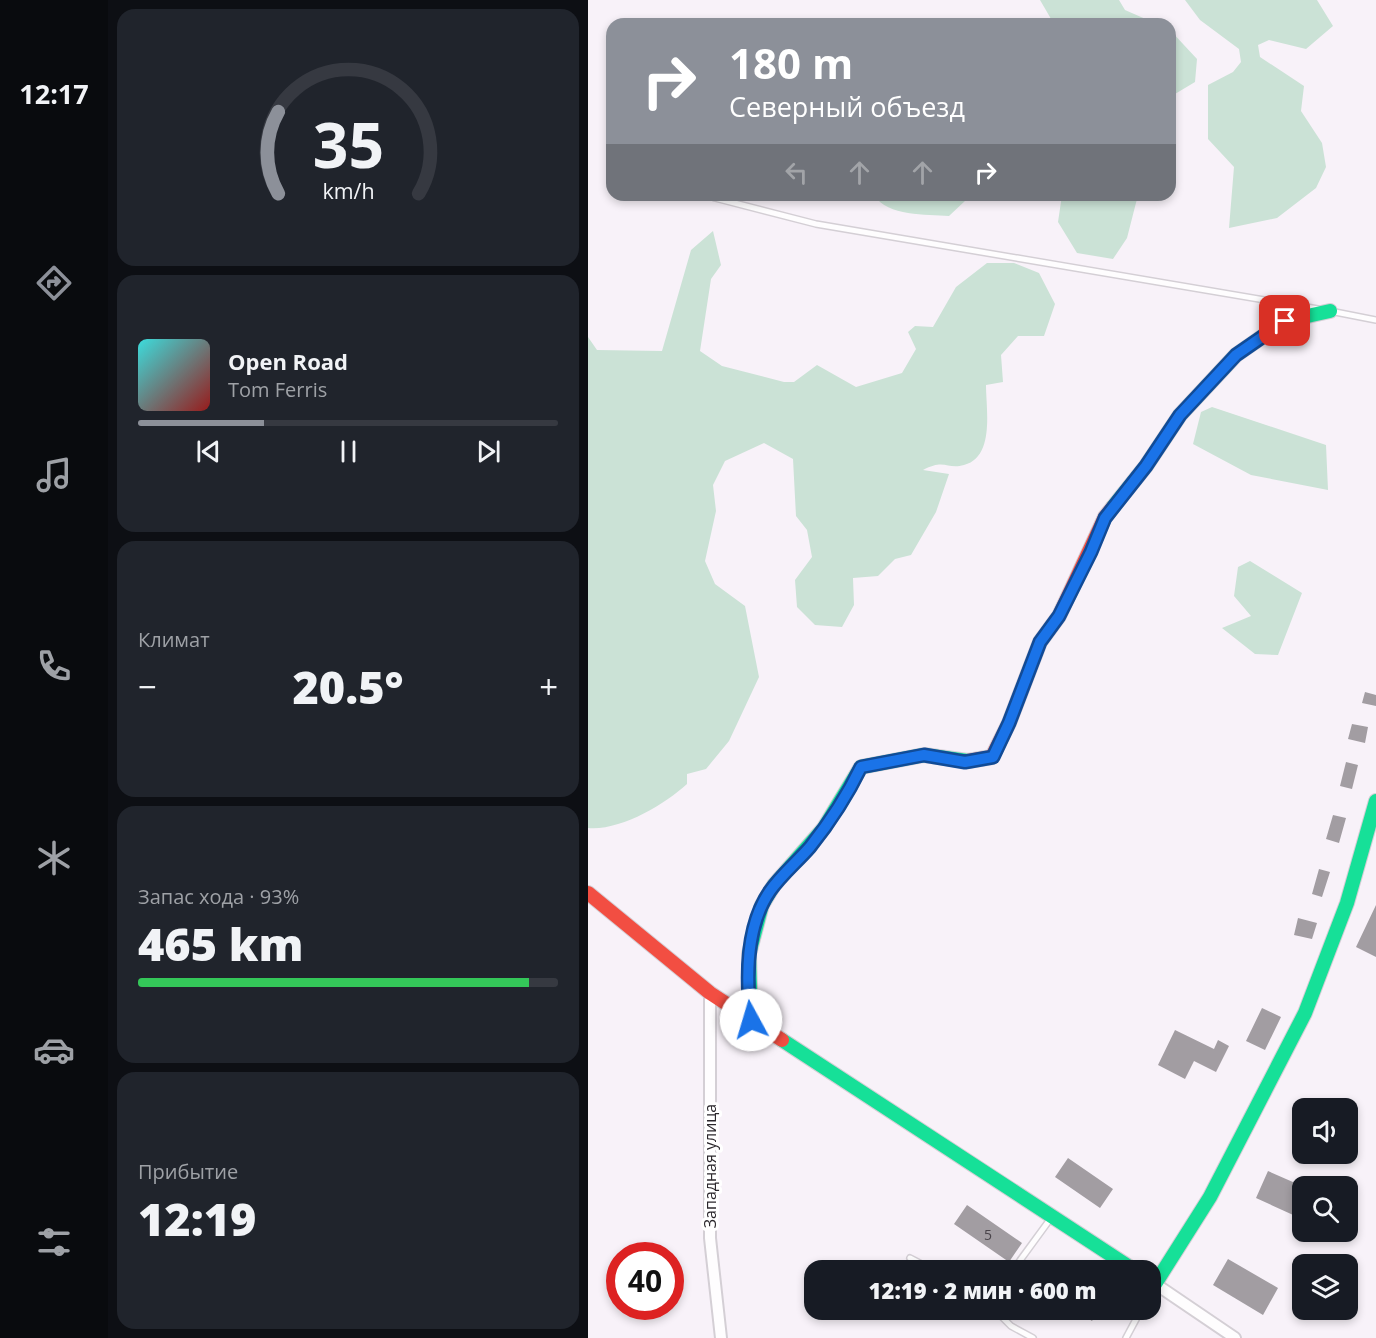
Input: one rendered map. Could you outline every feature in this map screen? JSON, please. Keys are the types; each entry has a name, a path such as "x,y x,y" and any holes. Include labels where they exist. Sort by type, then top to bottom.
{"street":[{"path":"751,1020 746,977 753,932 769,892 809,848 844,802 861,767 924,755 965,762 993,757 1009,723 1040,642 1059,616 1105,518 1146,466 1180,415 1236,355 1277,326 1285,321 1330,311"},
{"path":"1161,1272 1210,1197 1305,1013 1347,903 1376,801"},
{"path":"588,893 710,993 1119,1260"},
{"name":"Западная улица","path":"710,993 710,1238 721,1338"},
{"path":"1161,1292 1235,1338"}],"lane":[{"path":"727,201 816,224 1376,320"},
{"path":"1020,1260 1052,1217"},
{"path":"910,1258 914,1260"},
{"path":"1005,1320 1011,1326 1033,1338"},
{"path":"1126,1338 1136,1320"}],"green space":[{"path":"1040,0 1119,0 1125,10 1143,18 1050,18"},
{"path":"1185,0 1317,0 1333,26 1306,49 1269,40 1258,45 1260,57 1304,86 1301,111 1322,143 1326,167 1316,188 1277,218 1229,228 1234,167 1208,139 1208,85 1233,72 1241,62 1239,49 1200,20"},
{"path":"1176,36 1197,59 1195,82 1176,93"},
{"path":"965,201 949,216 898,211 880,202"},
{"path":"1061,201 1136,201 1127,238 1113,259 1077,253 1058,222"},
{"path":"713,231 721,265 711,279 700,351 722,366 784,382 794,382 817,365 856,387 902,373 916,349 908,332 915,326 933,327 956,287 987,263 1014,263 1039,273 1055,304 1044,336 1018,336 1001,355 1003,382 986,385 987,431 981,452 974,460 964,465 941,464 923,470 949,474 936,512 911,555 895,559 878,576 853,578 854,605 842,627 815,625 797,607 795,580 812,557 807,530 796,516 793,459 764,443 725,461 713,485 716,511 705,561 715,584 745,606 759,677 729,741 706,769 687,774 687,784 641,815 614,825 588,828 588,337 597,350 662,351 691,250"},
{"path":"1212,407 1326,445 1328,490 1251,475 1193,444 1201,412"},
{"path":"1250,561 1302,593 1278,655 1255,654 1222,628 1251,616 1234,596 1238,567"}],"building":[{"path":"1365,692 1376,695 1376,706 1362,703"},
{"path":"1352,724 1368,727 1365,743 1348,739"},
{"path":"1346,762 1358,765 1352,789 1340,786"},
{"path":"1333,815 1346,818 1339,843 1326,839"},
{"path":"1319,869 1330,872 1322,897 1312,894"},
{"path":"1376,905 1376,957 1356,947"},
{"path":"1298,918 1317,923 1312,939 1294,935"},
{"path":"1262,1008 1281,1017 1265,1050 1246,1041"},
{"path":"1175,1030 1214,1049 1218,1040 1229,1046 1216,1072 1194,1061 1185,1079 1158,1065"},
{"path":"1068,1158 1113,1189 1100,1208 1055,1177"},
{"path":"1268,1171 1292,1182 1292,1214 1256,1198"},
{"path":"967,1205 1022,1243 1010,1260 1006,1260 954,1224"},
{"path":"1228,1259 1278,1288 1263,1315 1213,1285"}],"traffic: fast":[{"path":"1113,507 1146,466 1180,415 1236,355 1285,321 1330,311"},
{"path":"751,1020 749,954 762,905 774,885 824,828 861,767 924,755 968,761"},
{"path":"1161,1275 1210,1197 1305,1013 1347,903 1376,801"},
{"path":"782,1040 1119,1260"}],"traffic: jam":[{"path":"968,761 992,757 1009,723 1040,642 1059,616 1105,517 1113,507"},
{"path":"588,893 710,993 782,1040"}],"route":[{"path":"751,1020 746,977 753,932 769,892 809,848 844,802 861,767 924,755 965,762 993,757 1009,723 1040,642 1059,616 1105,518 1146,466 1180,415 1236,355 1285,321"}]}
